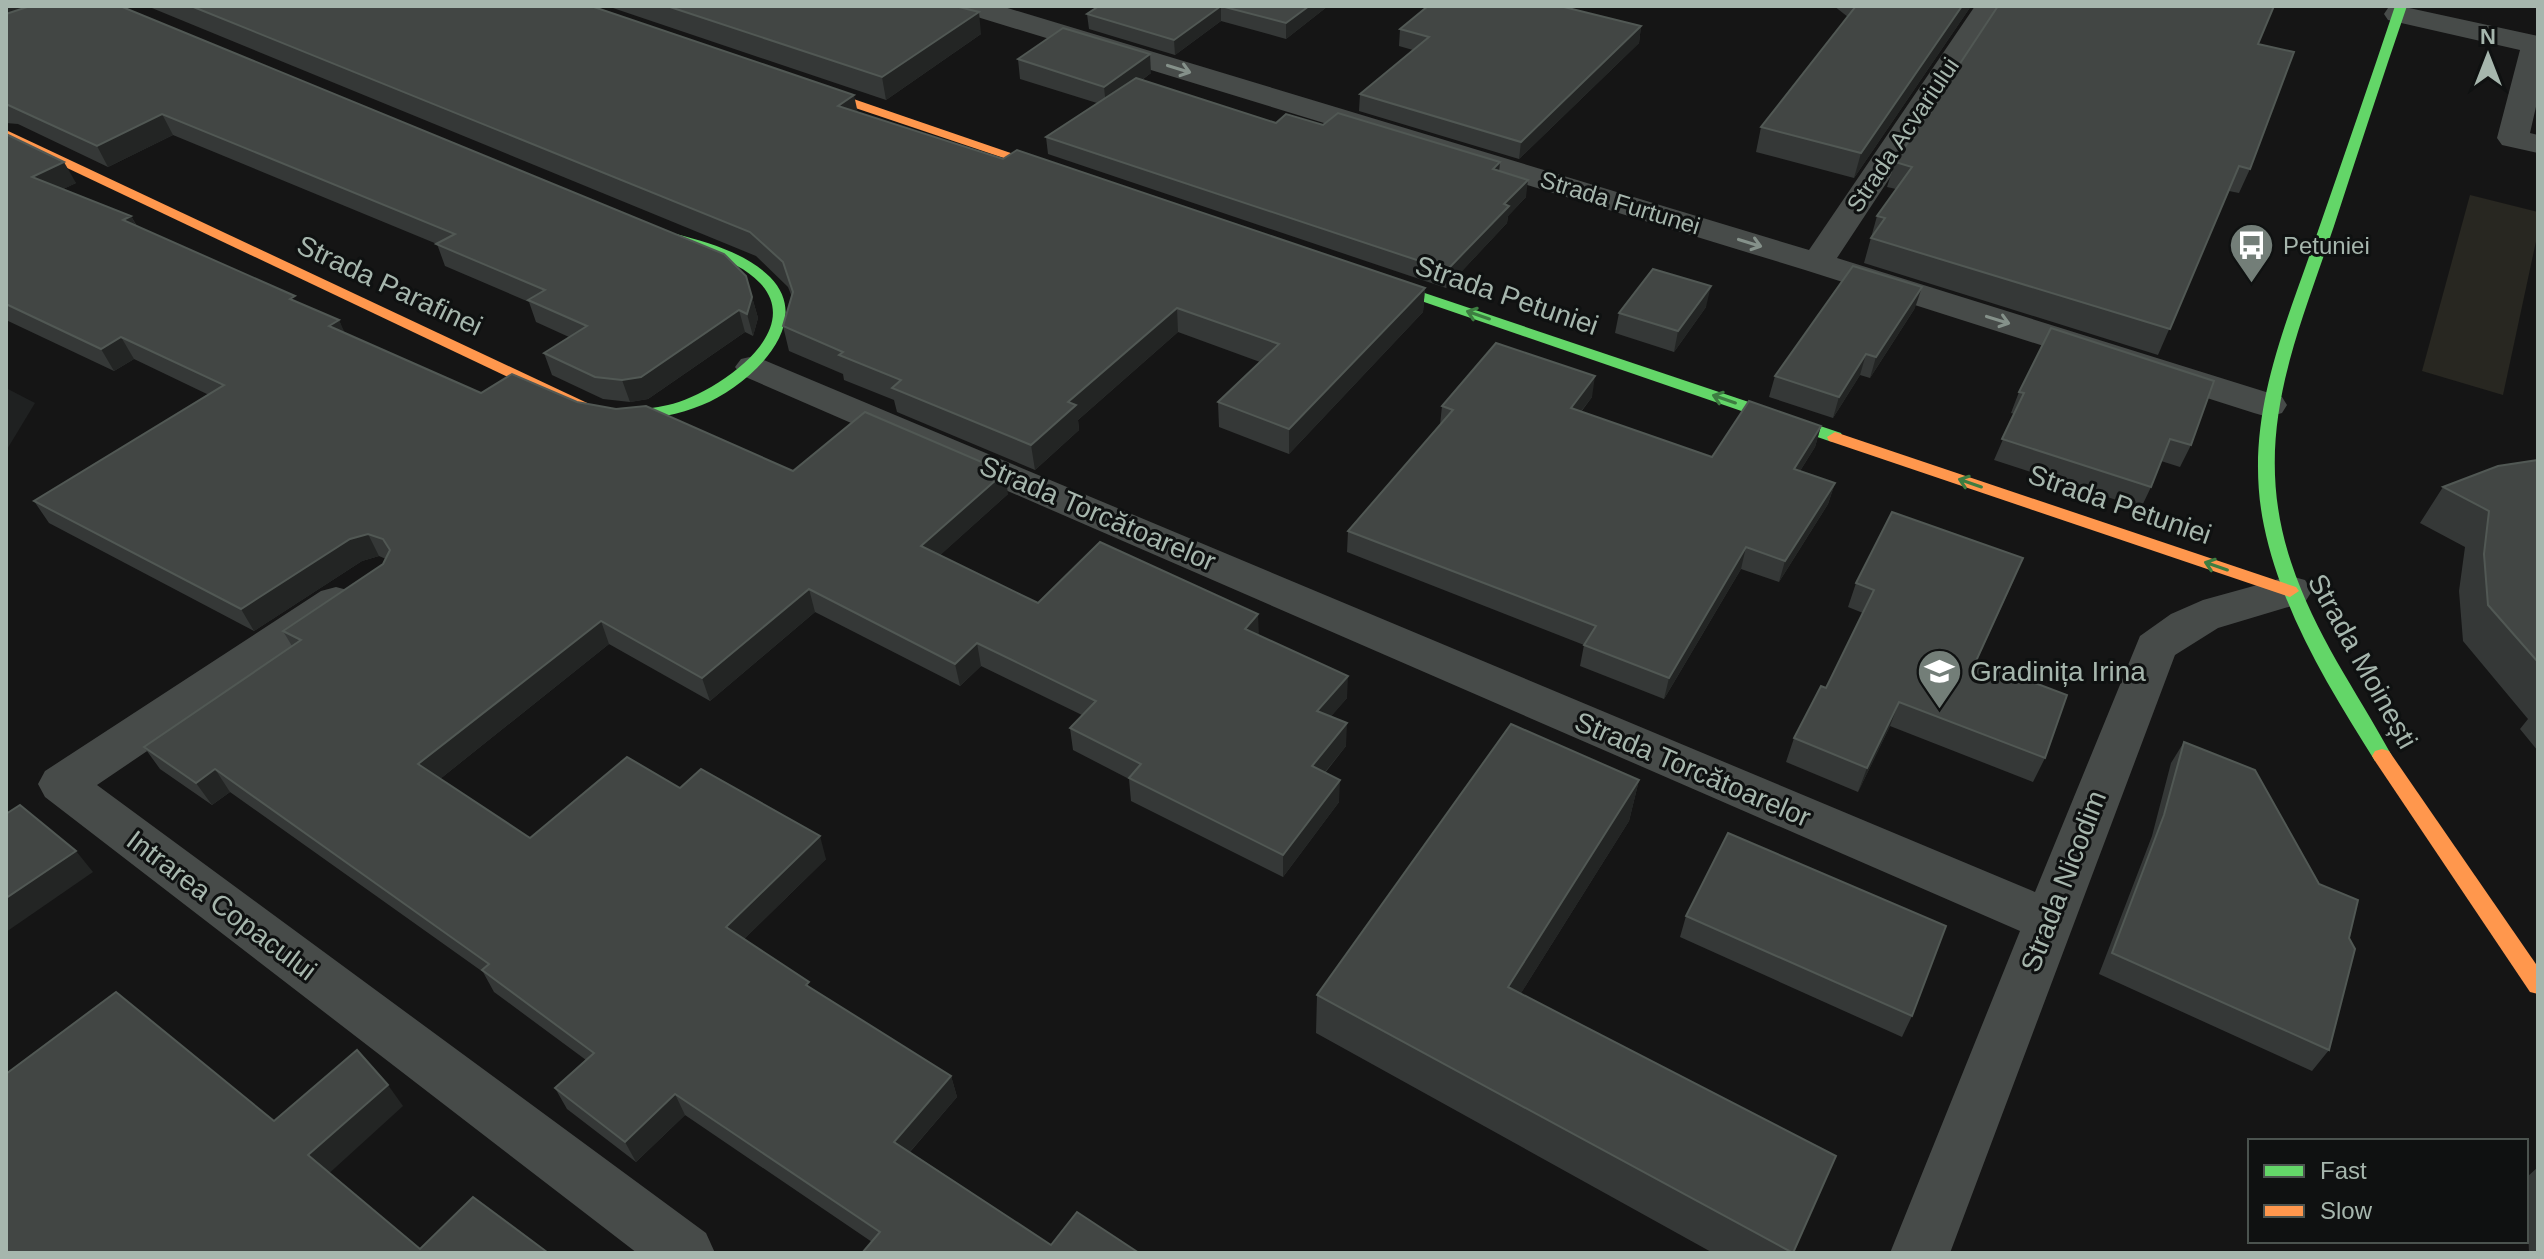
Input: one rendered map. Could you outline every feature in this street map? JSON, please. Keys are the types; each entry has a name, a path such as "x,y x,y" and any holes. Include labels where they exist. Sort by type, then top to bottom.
{"street":[{"name":"Strada Furtunei","path":"971,6 1817,263 2268,405"},
{"name":"Strada Acvariului","path":"1817,263 1989,6"},
{"path":"2399,10 2537,45 2513,138 2538,144"},
{"name":"Strada Moinești","path":"2399,10 2268,405 2264,467 2268,510 2290,591 2363,727 2538,985"},
{"path":"781,78 1083,181"},
{"name":"Strada Parafinei","path":"6,134 592,412 614,417 641,416 684,404 712,392 754,367"},
{"path":"656,229 743,266 762,277 773,290 780,309 777,327 754,367"},
{"name":"Strada Petuniei","path":"1354,273 2290,591"},
{"name":"Strada Torcătoarelor","path":"754,367 2047,920"},
{"name":"Intrarea Copacului","path":"365,583 62,784 685,1253"},
{"name":"Strada Nicodim","path":"1920,1253 2047,920 2156,647 2177,627 2210,613 2290,591"}],"shaded area":[{"path":"2470,195 2538,212 2538,232 2503,395 2422,371"},
{"path":"6,388 35,403 6,451"}],"building":[{"path":"30,6 120,6 724,254 746,276 752,297 747,314 739,310 641,377 622,380 595,377 544,353 587,326 528,300 545,290 436,244 455,234 162,114 97,146 6,104 6,14"},
{"path":"191,6 591,6 854,95 838,106 1003,159 1017,150 1425,288 1289,429 1218,402 1279,344 1177,308 1068,402 1076,405 1031,445 892,388 901,380 839,355 843,352 783,326 793,292 783,262 750,232"},
{"path":"667,6 955,6 979,12 882,77"},
{"path":"1099,6 1221,6 1174,40 1087,14"},
{"path":"1221,6 1309,6 1286,23"},
{"path":"1428,6 1560,6 1641,26 1521,142 1360,94 1429,37 1400,29"},
{"path":"1856,6 1962,6 1861,153 1761,127"},
{"path":"1998,6 2274,6 2258,44 2294,52 2250,169 2239,166 2170,329 1871,238 1885,218 1877,216 1912,167 1895,162"},
{"path":"1063,28 1150,54 1104,87 1018,59"},
{"path":"1136,78 1276,123 1286,114 1323,125 1338,113 1500,162 1493,169 1528,180 1504,204 1509,206 1447,270 1046,137"},
{"path":"6,134 64,162 32,177 131,216 123,220 295,296 290,299 339,320 329,326 481,393 512,374 577,402 616,409 646,406 793,471 865,412 1005,472 921,546 1038,603 1100,542 1258,614 1245,629 1348,676 1317,711 1347,723 1312,766 1340,780 1283,855 1129,778 1141,764 1070,728 1096,701 977,643 955,664 809,589 702,678 601,621 418,764 530,838 627,757 680,788 701,769 820,836 726,927 809,982 806,985 951,1076 894,1142 1051,1245 1077,1212 1139,1253 862,1253 880,1232 675,1094 625,1142 555,1088 594,1053 482,970 489,964 215,769 196,783 144,747 301,640 283,631 383,564 390,550 383,539 368,534 350,539 241,609 34,501 224,385 121,337 101,349 6,304"},
{"path":"1853,266 1922,287 1876,357 1866,354 1839,397 1775,376"},
{"path":"1653,269 1711,286 1678,331 1619,313"},
{"path":"2051,328 2214,381 2191,445 2170,439 2151,487 2002,439 2024,393 2019,392"},
{"path":"1496,343 1595,376 1571,408 1712,457 1749,401 1821,426 1794,469 1835,483 1785,561 1746,547 1669,678 1584,645 1596,626 1348,531 1453,410 1442,406"},
{"path":"2538,460 2538,662 2488,605 2484,554 2489,511 2443,487 2498,466"},
{"path":"1892,512 2023,558 1976,661 2067,695 2045,758 1899,702 1867,768 1794,738 1821,686 1826,688 1874,590 1856,583"},
{"path":"1511,724 1639,780 1508,987 1836,1156 1793,1253 1317,995"},
{"path":"2184,742 2255,770 2319,884 2358,900 2349,938 2355,949 2329,1050 2112,953 2164,815"},
{"path":"20,805 76,851 6,898 6,814"},
{"path":"1728,833 1946,926 1912,1016 1686,916"},
{"path":"116,992 274,1121 357,1050 388,1085 308,1155 420,1249 473,1197 547,1252 6,1253 6,1074"}],"traffic: fast":[{"path":"2382,756 2343,694 2294,595 2272,524 2266,460 2275,379 2401,6"},
{"path":"594,412 645,414 697,402 742,375 760,357 773,335 779,313 777,298 764,279 745,264 676,238"},
{"path":"1368,278 1835,437"}],"traffic: slow":[{"path":"800,85 1065,174"},
{"path":"6,134 594,412"},
{"path":"1835,437 2290,591"},
{"path":"2382,756 2538,985"}],"place":[{"name":"Petuniei","path":"2252,285"},
{"name":"Gradinița Irina","path":"1939,710"}]}
